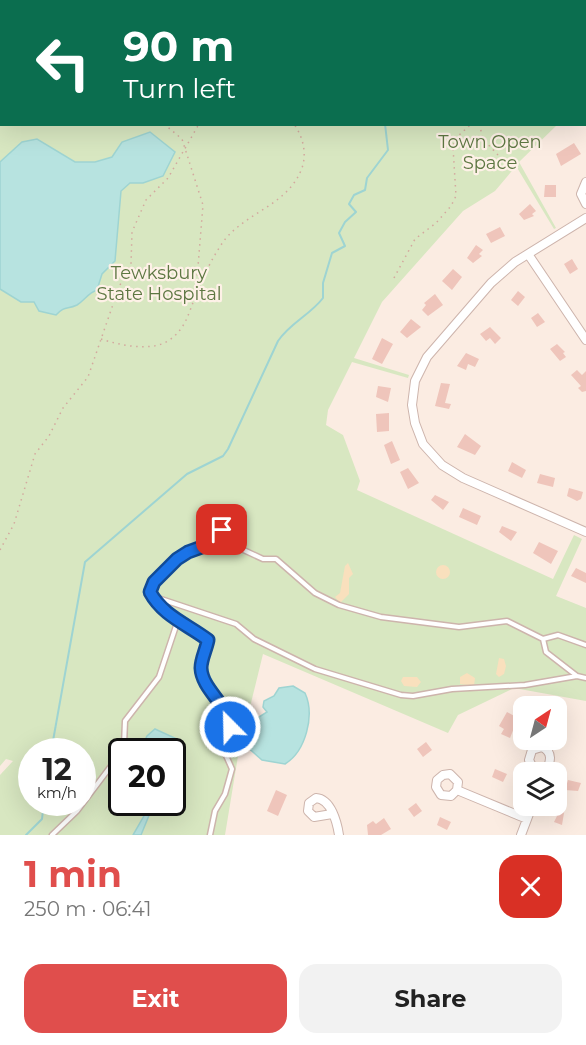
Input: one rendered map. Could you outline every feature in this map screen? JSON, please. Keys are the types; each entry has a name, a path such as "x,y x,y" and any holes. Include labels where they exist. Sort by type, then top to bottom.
{"street":[{"path":"586,182 581,194 586,204"},
{"path":"586,218 528,254 496,279 427,357 420,369 412,393 415,423 426,449 448,470 586,532"},
{"path":"528,254 586,340"},
{"path":"457,790 527,819"},
{"path":"332,814 339,835"},
{"path":"521,835 528,816"}],"lane":[{"path":"210,544 219,532 224,530 239,547"},
{"path":"210,835 215,811 231,776 231,767 224,751 229,722 202,674 201,665 208,640 176,621 150,592 163,573 188,552 210,544 239,547 263,559 276,559 309,589 339,606 387,619 455,627 507,621 543,639 558,635 586,645"},
{"path":"154,598 236,624 254,639 315,669 348,681 401,695 452,689 525,685 578,676 586,678"},
{"path":"52,835 73,816 120,754 124,745 125,721 159,677 176,621"},
{"path":"543,639 545,650 578,676"}],"path":[{"path":"166,126 182,139 203,205 196,294"},
{"path":"0,550 14,524 35,454 49,436 63,408 88,377 100,339 130,264 132,232 146,200 168,178 198,126"},
{"path":"100,339 137,346 163,344 185,324 196,294 225,240 280,200 299,173 304,150 301,136 295,126"},
{"path":"394,278 415,239 435,223 451,206 456,196 453,147 455,139 469,126"},
{"path":"480,126 482,138 498,155"}],"green space":[{"name":"Tewksbury State Hospital","path":"0,126 556,126 519,162 556,228 554,229 516,166 495,191 463,211 382,302 354,358 409,375 408,378 352,362 328,410 326,425 343,435 360,481 357,490 553,579 574,535 582,539 556,596 586,608 586,701 514,688 458,715 448,733 263,654 238,756 225,835 0,835 0,775 13,761 6,759 0,766"}],"sand":[{"path":"348,563 353,574 349,578 349,594 340,603 335,597 340,593 345,566"},
{"path":"443,565 448,567 450,572 448,577 443,579 438,577 436,572 438,567"},
{"path":"499,658 504,659 506,666 504,674 499,677 496,674"},
{"path":"467,673 475,678 474,686 460,684 460,677"},
{"path":"403,677 417,677 421,682 417,687 404,686 401,681"}],"water":[{"path":"150,132 175,152 163,176 143,183 130,183 121,191 115,261 102,274 97,290 77,305 64,309 56,315 39,311 34,302 21,302 0,289 0,162 22,142 37,139 75,162 95,162 112,157 122,142"},
{"path":"293,686 305,693 308,702 309,722 303,742 298,751 285,764 262,760 245,745 243,729 246,724 256,726 259,717 267,712 263,707 264,701 274,696 279,688"},
{"path":"155,729 175,738 146,738"},
{"path":"144,816 149,816 141,835 133,835"}],"building":[{"path":"574,143 581,154 561,166 556,154"},
{"path":"545,185 556,185 556,197 544,197"},
{"path":"530,204 536,211 532,214 534,216 524,220 519,214"},
{"path":"500,227 505,236 491,243 486,234"},
{"path":"476,245 483,250 479,254 482,256 473,263 467,258"},
{"path":"572,259 578,269 570,274 564,264"},
{"path":"453,269 462,277 452,290 442,281"},
{"path":"518,291 525,297 518,306 511,300"},
{"path":"435,294 443,305 428,316 422,310 426,305 424,303"},
{"path":"538,313 545,322 537,327 531,318"},
{"path":"411,319 421,327 407,338 400,332"},
{"path":"490,327 501,338 495,344 490,338 486,341 480,334"},
{"path":"382,338 393,344 382,364 372,359"},
{"path":"557,344 565,352 563,353 566,357 560,361 550,349"},
{"path":"466,353 479,359 475,367 468,364 466,370 457,366"},
{"path":"577,370 582,375 586,371 586,391 582,392 578,388 581,386 571,375"},
{"path":"441,383 450,384 445,403 451,404 449,409 435,406"},
{"path":"378,386 391,388 388,402 376,397"},
{"path":"389,413 389,431 377,432 376,414"},
{"path":"465,434 481,446 475,455 457,447"},
{"path":"392,441 400,460 391,464 384,445"},
{"path":"512,462 526,470 522,478 508,471"},
{"path":"408,468 419,483 408,489 400,472"},
{"path":"540,474 555,478 553,487 537,483"},
{"path":"569,488 583,492 581,499 577,501 567,496"},
{"path":"435,495 449,502 443,510 431,500"},
{"path":"463,508 481,516 477,525 459,517"},
{"path":"502,526 517,532 511,541 499,532"},
{"path":"539,542 558,551 551,564 533,553"},
{"path":"576,568 586,573 586,583 571,576"},
{"path":"507,712 513,715 513,730 510,738 501,734 504,729 499,726"},
{"path":"426,742 432,750 423,757 417,749"},
{"path":"495,769 507,774 503,782 492,777"},
{"path":"568,780 581,783 578,791 567,790"},
{"path":"276,790 287,795 278,816 267,811"},
{"path":"416,803 422,811 414,817 408,809"},
{"path":"557,816 564,816 562,825 554,822"},
{"path":"440,817 451,822 447,830 437,825"},
{"path":"384,818 391,829 381,835 368,835 367,825 373,821 376,824"}],"waterway":[{"path":"54,738 85,562 187,474 223,456 228,449 278,341 323,298 323,283 332,253 345,246 339,233 345,222 356,212 349,204 354,195 365,190 367,178 388,150 385,126"},
{"path":"26,835 42,816"}],"route":[{"path":"222,530 210,544 188,552 177,559 154,582 150,592 155,602 176,621 208,640 201,665 202,674 227,715 230,727"}],"park label":[{"name":"Town Open Space","path":"490,152"}]}
